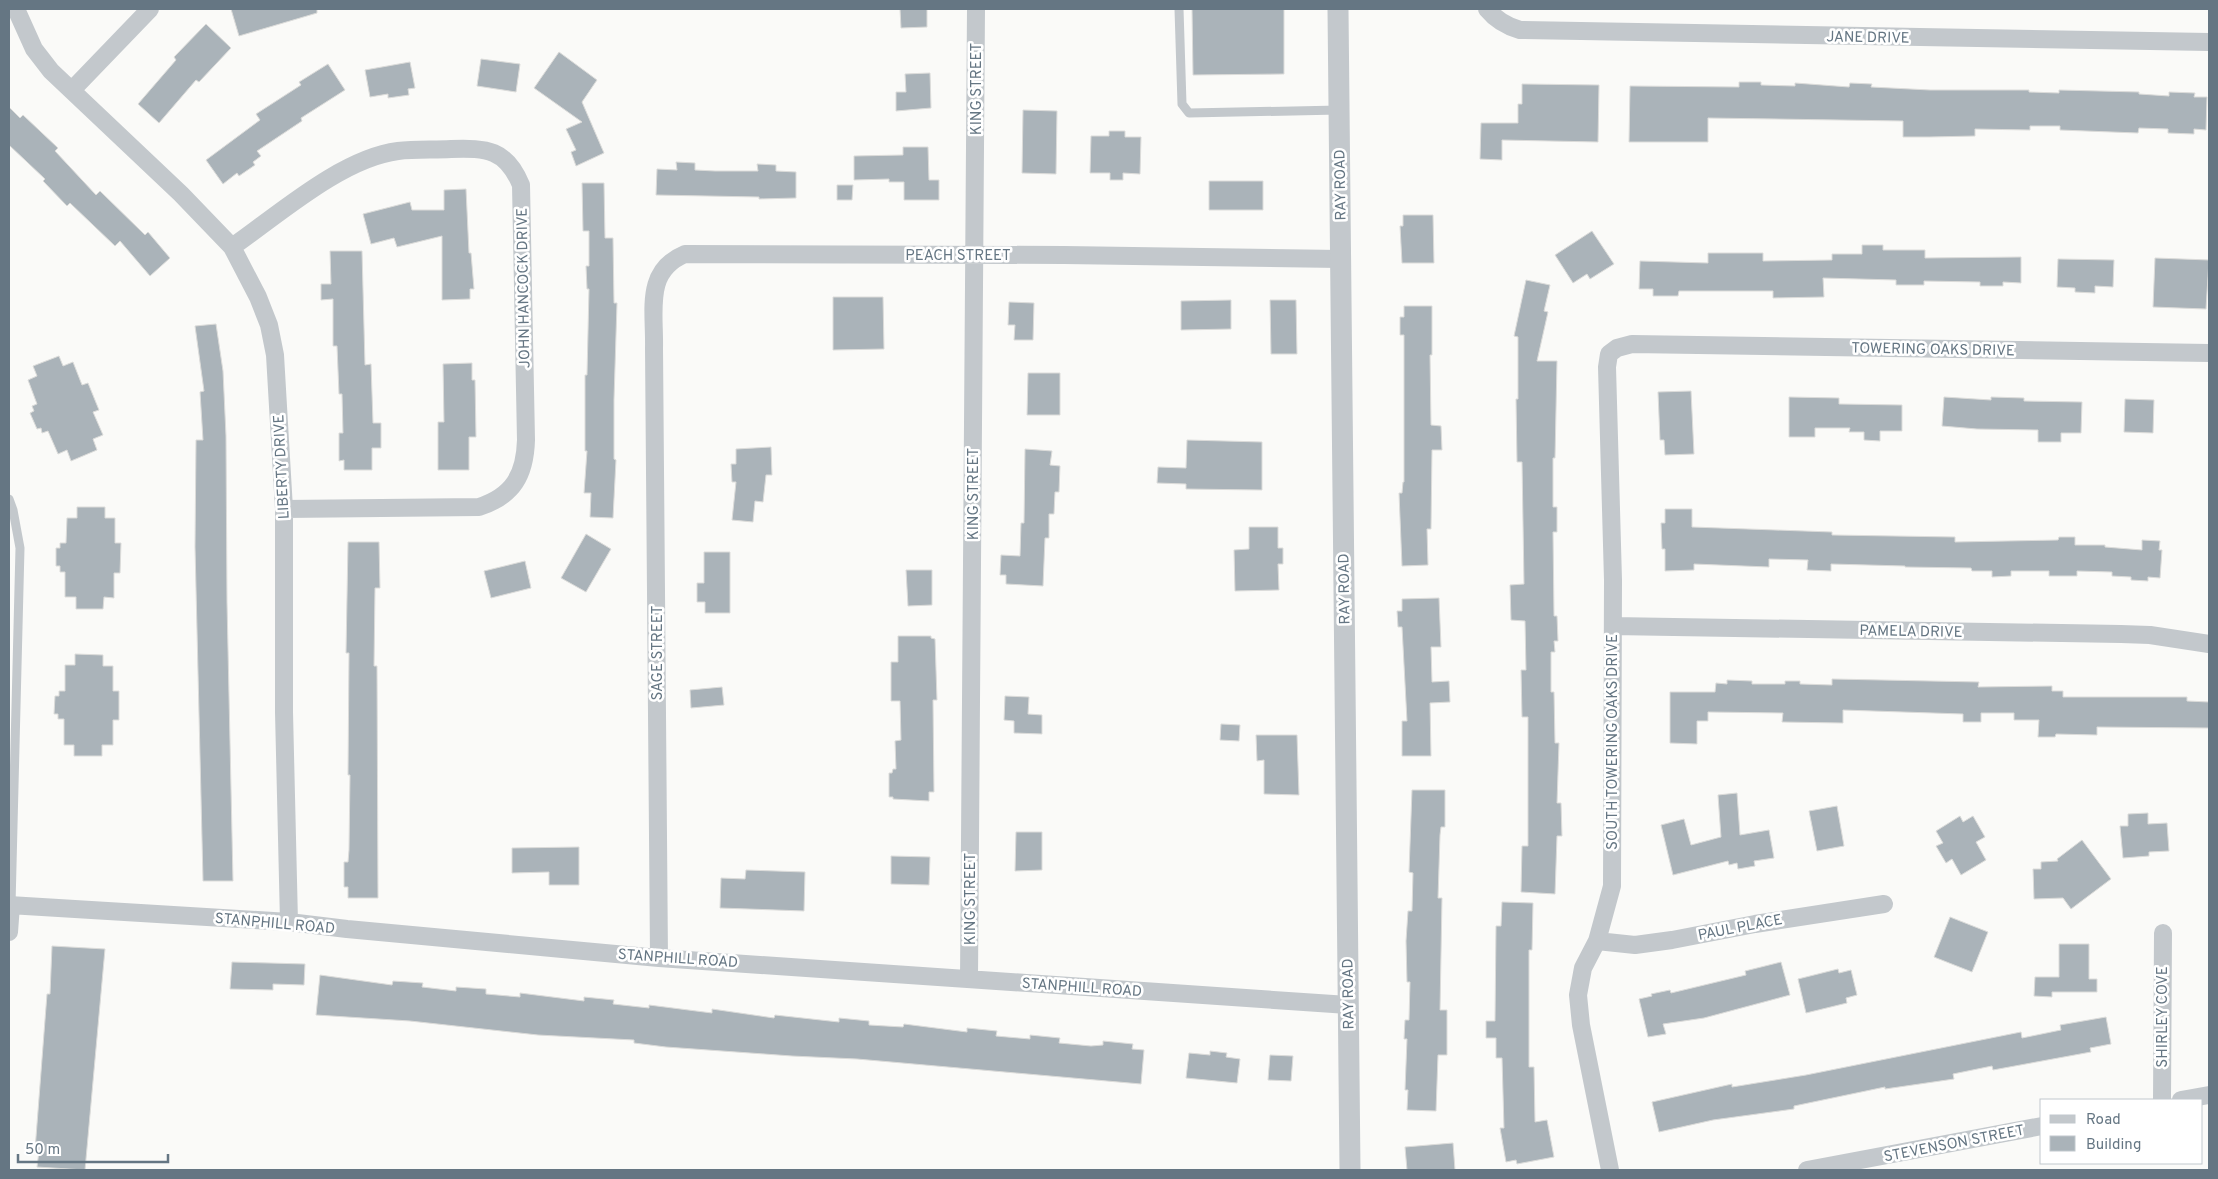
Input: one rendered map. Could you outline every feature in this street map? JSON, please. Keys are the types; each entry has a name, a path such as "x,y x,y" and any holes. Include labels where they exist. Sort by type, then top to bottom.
{"street":[{"name":"LIBERTY DRIVE","path":"16,9 34,49 51,72 181,194 232,247 258,297 272,340 276,365 284,509 284,712 289,922"},
{"path":"72,90 150,9"},
{"name":"KING STREET","path":"969,979 976,9"},
{"name":"RAY ROAD","path":"1338,9 1350,1170"},
{"name":"JANE DRIVE","path":"1487,9 1494,18 1509,27 1528,30 2209,42"},
{"name":"JOHN HANCOCK DRIVE","path":"232,247 344,169 370,158 398,151 478,149 494,152 503,158 514,170 521,185 526,459 519,477 507,492 491,503 479,507 284,509"},
{"name":"PEACH STREET","path":"654,348 656,283 661,270 666,264 672,259 685,254 1340,259"},
{"name":"SOUTH TOWERING OAKS DRIVE","path":"1610,1170 1581,1025 1578,994 1583,968 1597,941 1612,886 1613,626 1608,367 1609,354 1617,348 1632,344 1656,344"},
{"name":"TOWERING OAKS DRIVE","path":"1656,344 2209,353"},
{"name":"SAGE STREET","path":"654,348 659,958"},
{"name":"PAMELA DRIVE","path":"1613,626 2121,634 2150,635 2209,644"},
{"name":"PAUL PLACE","path":"1597,941 1634,945 1884,904"},
{"path":"9,932 10,905"},
{"name":"STANPHILL ROAD","path":"10,905 289,922 347,930 659,958 1348,1005"},
{"name":"SHIRLEY COVE","path":"2162,933 2162,1099"},
{"path":"2186,1099 2209,1095"},
{"name":"STEVENSON STREET","path":"1807,1170 2040,1126"}],"lane":[{"path":"1178,9 1182,104 1189,113 1339,110"},
{"path":"9,499 20,548 10,905"}],"building":[{"path":"231,9 317,9 317,13 239,36"},
{"path":"900,9 927,9 927,27 901,28"},
{"path":"1192,9 1284,9 1284,74 1193,75"},
{"path":"206,24 231,48 199,82 196,80 159,123 138,104 176,60 174,57"},
{"path":"559,52 597,80 582,102 604,153 576,166 571,152 576,150 566,129 582,122 534,88"},
{"path":"481,59 520,64 516,92 477,86"},
{"path":"410,62 415,88 408,89 409,95 388,98 388,94 370,97 365,70"},
{"path":"328,64 345,90 301,118 302,121 257,151 261,156 253,162 255,165 239,176 237,173 223,184 206,160 260,120 256,114 301,85 299,82"},
{"path":"930,73 931,108 896,111 896,92 906,92 905,74"},
{"path":"1739,82 1761,82 1761,85 1795,86 1795,83 1849,87 1850,83 1872,84 1871,87 1930,90 2029,90 2029,92 2059,93 2059,90 2139,92 2139,94 2169,96 2169,92 2195,93 2194,97 2207,97 2206,130 2194,129 2194,134 2168,133 2168,129 2139,128 2138,133 2060,130 2060,126 2030,126 2030,130 1975,129 1975,136 1903,137 1903,121 1708,118 1708,142 1629,142 1630,86 1739,87"},
{"path":"1522,84 1599,85 1598,142 1502,140 1502,160 1480,159 1481,123 1518,123 1518,104 1522,104"},
{"path":"9,107 20,118 23,115 58,148 55,151 96,195 100,191 145,235 148,232 170,258 150,276 120,241 115,246 70,203 67,206 43,181 45,179 9,145"},
{"path":"1023,110 1057,111 1056,174 1022,173"},
{"path":"1109,131 1125,131 1125,137 1141,137 1140,174 1123,173 1123,180 1110,180 1110,173 1090,173 1091,136 1109,136"},
{"path":"903,147 928,147 929,180 939,180 939,200 904,200 904,182 889,182 889,179 854,180 854,156 903,155"},
{"path":"676,162 695,163 695,170 715,171 758,171 757,164 776,165 776,171 796,172 796,198 759,199 759,197 656,195 657,169 677,170"},
{"path":"1209,181 1263,181 1263,210 1209,210"},
{"path":"582,183 604,183 605,238 613,238 614,303 617,303 614,399 614,459 616,460 613,518 590,517 591,493 584,493 587,451 585,451 585,375 587,375 589,289 587,289 586,266 589,266 589,231 583,231"},
{"path":"837,185 853,185 852,200 837,200"},
{"path":"466,189 469,253 471,253 474,289 470,289 470,299 442,300 442,236 397,247 394,238 371,244 363,214 410,202 412,210 444,210 444,190"},
{"path":"1403,215 1433,215 1434,263 1402,263 1400,226 1403,226"},
{"path":"1592,231 1614,264 1590,279 1587,274 1573,283 1555,255"},
{"path":"1862,245 1883,245 1883,250 1925,250 1925,258 2021,257 2021,283 2003,282 2003,286 1980,286 1980,282 1924,281 1924,285 1896,285 1896,280 1823,278 1824,297 1773,298 1773,291 1679,291 1678,296 1653,296 1653,289 1639,289 1640,261 1708,263 1708,253 1763,253 1763,261 1832,260 1832,254 1862,254"},
{"path":"330,251 362,251 365,365 371,364 373,423 381,423 381,448 372,448 372,470 344,470 344,460 339,461 339,433 343,433 342,394 339,394 337,346 333,346 333,299 321,300 321,284 331,284"},
{"path":"2155,258 2209,260 2206,309 2153,307"},
{"path":"2058,259 2114,260 2113,287 2095,286 2095,293 2075,292 2075,288 2057,287"},
{"path":"1526,280 1550,285 1544,311 1548,312 1537,361 1557,361 1553,507 1557,507 1557,532 1553,532 1554,616 1557,616 1558,641 1554,641 1555,652 1551,652 1551,692 1554,692 1555,743 1559,743 1557,803 1561,803 1562,836 1557,836 1555,894 1521,892 1522,846 1528,846 1528,717 1522,717 1521,670 1526,670 1525,621 1511,620 1510,585 1524,584 1522,462 1517,462 1516,399 1518,399 1518,337 1514,336"},
{"path":"833,297 883,297 884,349 833,350"},
{"path":"1231,300 1231,329 1181,330 1181,301"},
{"path":"1270,300 1296,300 1297,354 1271,354"},
{"path":"1009,302 1034,303 1033,340 1014,340 1015,325 1008,325"},
{"path":"1404,306 1432,306 1432,355 1430,355 1431,425 1441,426 1442,450 1432,450 1431,529 1427,529 1428,565 1402,566 1399,493 1402,493 1404,482 1404,335 1400,335 1400,317 1404,317"},
{"path":"216,324 223,371 226,436 227,602 233,881 203,881 195,547 196,440 203,440 200,392 204,391 195,326"},
{"path":"59,356 63,366 73,362 82,385 88,383 99,410 93,412 103,435 93,439 97,450 71,461 67,450 58,454 48,431 42,433 41,428 37,429 30,413 34,411 32,406 37,404 28,380 37,376 33,366"},
{"path":"472,363 472,380 475,380 476,437 469,437 469,470 438,470 438,422 444,422 443,364"},
{"path":"1028,373 1060,373 1060,415 1027,415"},
{"path":"1691,391 1694,454 1665,455 1664,440 1660,440 1658,392"},
{"path":"1789,397 1839,398 1839,404 1902,405 1902,431 1880,431 1880,441 1864,440 1864,432 1849,432 1850,428 1815,428 1815,437 1789,437"},
{"path":"1944,397 1991,400 1991,397 2024,398 2024,401 2082,402 2081,433 2061,433 2061,442 2038,442 2038,430 1977,429 1942,426"},
{"path":"2125,399 2154,400 2153,433 2124,432"},
{"path":"1187,440 1262,442 1262,490 1186,489 1186,484 1157,483 1158,467 1186,468"},
{"path":"771,447 772,475 766,475 763,502 755,501 753,522 732,520 736,482 732,482 731,464 736,464 736,449"},
{"path":"1025,449 1052,451 1050,465 1060,466 1059,492 1055,492 1054,514 1049,514 1049,538 1045,538 1043,586 1006,584 1006,575 1000,575 1001,555 1020,556 1021,523 1024,523"},
{"path":"77,507 105,507 105,518 115,518 115,543 121,543 120,573 114,573 114,598 104,597 103,609 76,609 76,597 65,597 65,572 60,572 60,566 56,566 56,548 60,548 60,543 66,543 67,518 77,518"},
{"path":"1665,509 1692,509 1692,527 1832,532 1832,535 1955,537 1955,542 2058,540 2059,537 2075,537 2075,545 2105,545 2105,547 2142,550 2142,540 2160,541 2159,550 2162,550 2160,578 2148,577 2148,581 2131,580 2131,577 2112,576 2112,572 2077,571 2077,576 2049,576 2049,571 2011,571 2011,576 1992,577 1992,571 1972,571 1971,568 1831,564 1831,571 1807,570 1808,560 1769,559 1769,567 1694,564 1694,570 1665,571 1665,549 1662,549 1661,523 1665,523"},
{"path":"1249,527 1278,527 1278,548 1283,548 1283,564 1278,564 1279,590 1235,591 1234,550 1249,549"},
{"path":"586,534 611,549 586,592 561,578"},
{"path":"348,542 379,542 380,588 375,588 374,666 377,666 378,898 348,898 348,887 344,887 344,862 348,862 349,850 350,775 348,775 349,653 346,653"},
{"path":"704,552 730,552 730,613 705,613 705,602 697,602 697,583 704,583"},
{"path":"525,561 531,588 491,598 484,571"},
{"path":"906,570 932,570 932,605 908,606"},
{"path":"1439,598 1441,647 1431,647 1432,682 1449,681 1450,702 1430,703 1431,756 1402,756 1402,721 1407,721 1402,627 1398,627 1397,611 1402,611 1402,599"},
{"path":"898,636 931,636 931,638 935,639 937,700 933,700 934,792 929,792 929,801 893,799 893,797 889,797 889,773 896,769 895,741 901,740 900,701 891,701 891,662 898,662"},
{"path":"75,654 103,655 103,666 113,666 113,691 119,691 119,720 113,720 113,745 102,745 102,756 74,756 74,745 64,745 64,719 58,719 58,714 54,714 55,696 59,696 59,691 65,691 65,665 75,665"},
{"path":"1832,679 1979,682 1978,687 2052,686 2052,691 2063,691 2063,697 2187,697 2187,701 2209,702 2209,728 2097,727 2097,735 2056,734 2055,737 2038,737 2039,720 2014,720 2014,713 1981,713 1981,722 1963,722 1963,714 1843,710 1843,723 1782,722 1783,713 1708,712 1708,721 1697,721 1697,744 1670,743 1670,692 1715,692 1716,683 1727,684 1727,680 1752,681 1752,684 1785,684 1785,681 1800,681 1800,684 1832,685"},
{"path":"722,687 724,705 691,708 690,690"},
{"path":"1005,696 1029,697 1028,714 1042,715 1042,734 1014,733 1014,721 1004,720"},
{"path":"1221,724 1240,725 1239,741 1220,740"},
{"path":"1256,735 1297,735 1299,795 1264,794 1264,760 1257,761"},
{"path":"1412,790 1445,790 1445,827 1441,827 1440,835 1438,898 1442,898 1440,1010 1447,1010 1447,1055 1438,1055 1436,1111 1407,1110 1408,1090 1405,1090 1407,1039 1404,1039 1405,1020 1409,1020 1410,982 1407,982 1406,941 1408,911 1412,911 1413,873 1409,872"},
{"path":"1737,793 1740,835 1769,830 1774,858 1754,861 1755,866 1738,869 1737,863 1729,865 1728,861 1673,875 1661,825 1684,819 1691,845 1721,837 1718,795"},
{"path":"1837,806 1844,846 1817,851 1809,811"},
{"path":"2148,813 2148,824 2167,823 2169,851 2149,852 2149,856 2123,858 2120,826 2128,826 2128,814"},
{"path":"1960,816 1963,822 1973,816 1985,837 1976,842 1986,860 1961,875 1952,859 1946,863 1936,846 1943,843 1936,831"},
{"path":"1016,832 1042,832 1042,870 1015,871"},
{"path":"2082,840 2111,879 2071,909 2063,898 2034,899 2033,869 2041,869 2041,862 2058,861 2057,859"},
{"path":"579,847 579,885 549,885 549,872 512,873 512,848"},
{"path":"891,856 930,857 929,885 891,884"},
{"path":"746,870 805,872 804,911 720,908 721,878 745,879"},
{"path":"1502,902 1533,903 1532,950 1529,950 1529,1067 1534,1067 1535,1122 1547,1120 1554,1157 1517,1164 1516,1160 1506,1162 1500,1128 1504,1128 1502,1058 1496,1058 1496,1038 1486,1038 1486,1021 1495,1021 1496,926 1501,926"},
{"path":"1950,917 1988,932 1972,972 1934,957"},
{"path":"2059,944 2089,944 2089,979 2097,979 2097,992 2052,992 2052,997 2034,996 2035,977 2059,977"},
{"path":"52,946 105,949 85,1170 37,1167 39,1151 35,1150 47,994 50,994"},
{"path":"232,962 305,964 304,985 273,984 273,990 230,989"},
{"path":"1781,962 1790,995 1704,1018 1663,1024 1666,1034 1648,1037 1639,999 1652,996 1651,994 1670,990 1671,993 1746,975 1745,971"},
{"path":"1838,969 1839,973 1851,970 1857,995 1846,998 1847,1003 1806,1013 1798,979"},
{"path":"320,975 392,985 393,981 423,983 422,987 456,991 456,987 486,989 486,994 520,997 520,993 584,1001 584,997 614,1000 613,1004 649,1008 649,1005 712,1013 712,1009 774,1018 775,1015 839,1022 839,1018 869,1021 869,1025 903,1027 904,1024 967,1032 967,1028 997,1031 996,1036 1030,1039 1030,1035 1060,1038 1059,1043 1091,1046 1103,1045 1103,1041 1133,1044 1132,1049 1144,1050 1141,1084 857,1059 666,1047 634,1043 634,1040 538,1035 410,1021 316,1015"},
{"path":"2106,1017 2111,1044 2090,1048 2091,1052 1993,1070 1992,1066 1953,1074 1954,1079 1885,1089 1885,1087 1794,1106 1794,1109 1713,1120 1659,1132 1652,1102 1732,1084 1732,1087 1806,1075 2021,1032 2022,1038 2061,1030 2060,1025"},
{"path":"1210,1051 1227,1053 1226,1057 1240,1059 1237,1083 1186,1078 1189,1053 1210,1055"},
{"path":"1270,1055 1293,1056 1291,1081 1268,1080"},
{"path":"1453,1143 1455,1170 1407,1170 1405,1147"}]}
